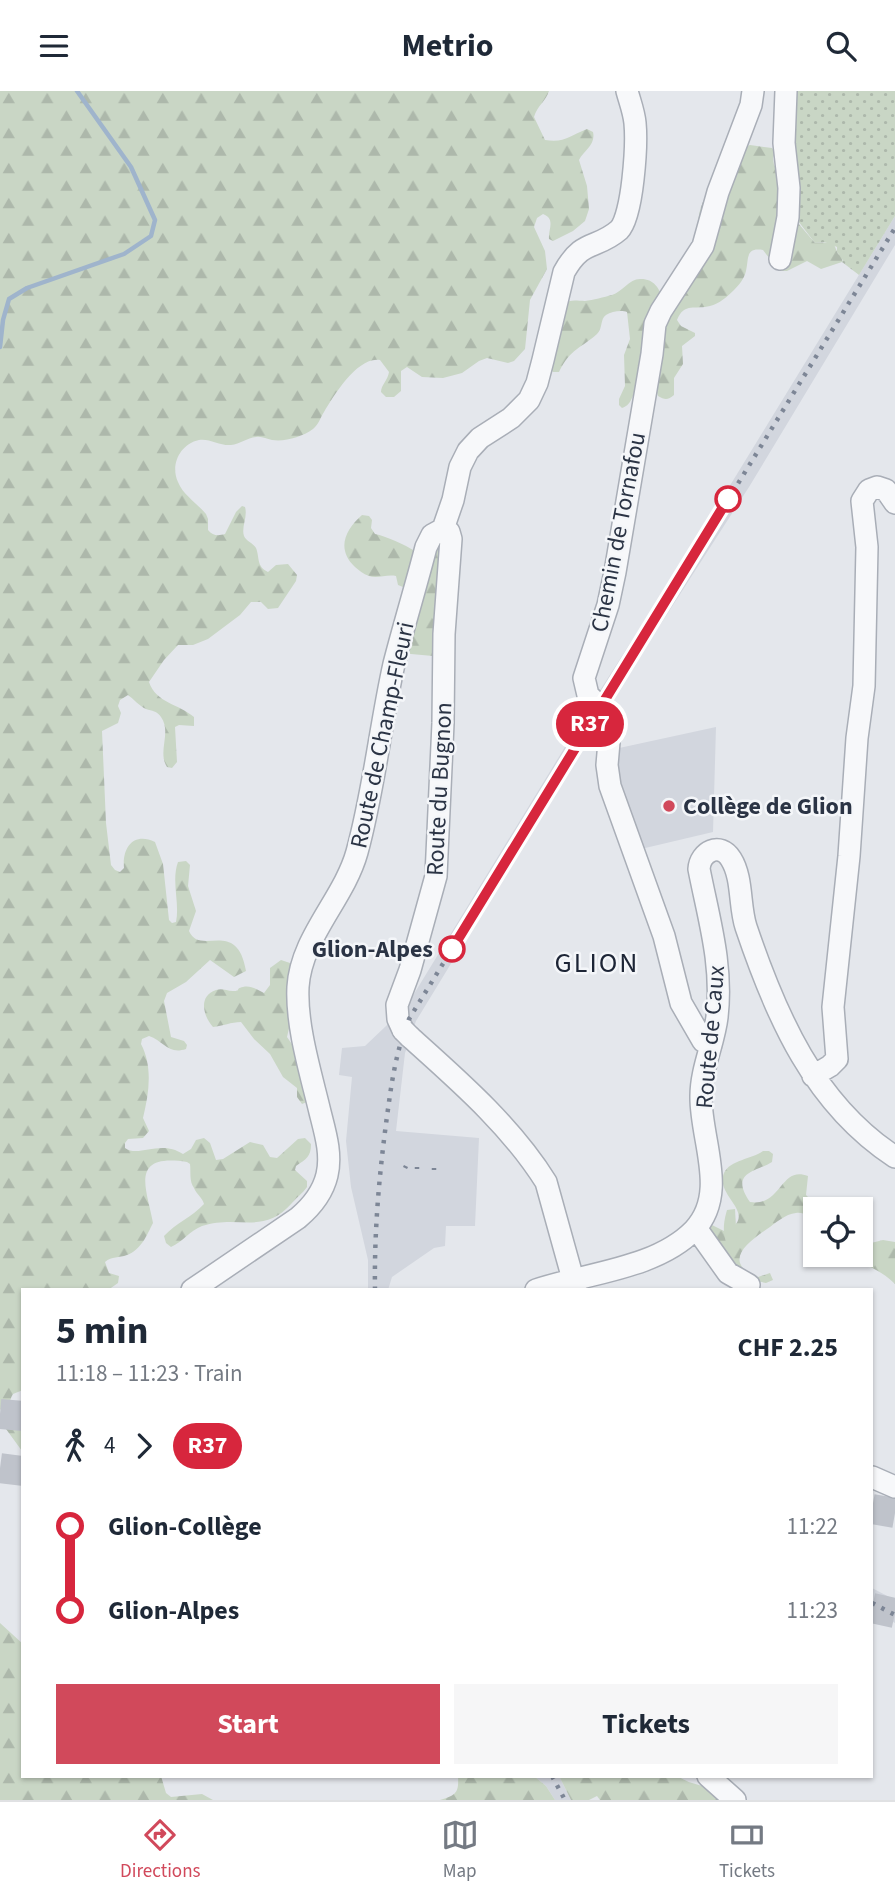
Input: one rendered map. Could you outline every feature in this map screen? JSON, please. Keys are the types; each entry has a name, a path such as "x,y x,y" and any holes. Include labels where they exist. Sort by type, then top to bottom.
{"street":[{"path":"443,529 460,467 468,451 480,438 511,418 529,400 543,360 564,272 570,260 587,245 613,234 627,219 635,122 627,91"},
{"name":"Chemin de Tornafou","path":"711,1045 702,1041 681,1003 662,929 610,786 607,765 611,719 588,695 584,678 608,605 615,572 656,324 668,297 703,246 718,192 751,105 753,91"},
{"path":"780,259 788,217 789,188 784,143 786,91"},
{"path":"813,1076 837,1059 833,1007 864,686 867,547 862,501 869,490 877,487 886,490 895,503"},
{"name":"Route du Bugnon","path":"443,529 449,532 452,539 444,635 436,876 396,1012 401,1026 508,1130 537,1168 546,1182 575,1284"},
{"name":"Route de Champ-Fleuri","path":"195,1288 298,1218 310,1206 325,1182 328,1153 301,1021 299,976 304,960 356,855 373,790 397,655 426,547 432,535 443,529"},
{"name":"Route de Caux","path":"696,1229 709,1203 712,1182 701,1095 717,1018 719,968 699,870 704,854 715,849 726,853 733,864 746,925 789,1033 813,1076 854,1126 895,1157"},
{"path":"549,1288 575,1284 654,1257 696,1229 729,1273 749,1285"},
{"path":"873,1478 895,1487"},
{"path":"710,1778 735,1800"}],"shaded area":[{"path":"895,216 895,245 749,487 608,706 416,1021 405,1053 396,1131 479,1138 475,1226 446,1226 445,1246 434,1248 392,1277 389,1288 368,1288 368,1260 351,1187 346,1141 352,1077 339,1075 342,1048 365,1046 406,1007 590,706 707,523"},
{"name":"Collège de Glion","path":"716,727 713,832 641,849 613,780 610,750"},
{"path":"873,1589 895,1600 895,1623 873,1612"},
{"path":"536,1778 560,1778 571,1800 555,1800 546,1786"}],"green space":[{"path":"0,91 549,91 534,117 545,140 562,140 587,129 593,132 591,144 579,160 587,186 589,209 585,221 573,231 553,241 549,239 551,225 547,216 543,214 537,218 534,227 545,251 547,269 530,300 525,349 514,361 508,363 487,358 462,373 443,378 422,377 407,367 401,371 401,391 394,397 386,397 381,389 389,372 380,360 372,360 355,370 334,396 317,425 304,434 282,440 256,437 231,445 199,440 192,442 178,456 175,469 180,487 206,514 210,532 216,535 225,534 236,512 242,506 245,507 244,536 256,548 262,567 268,572 276,565 288,564 297,575 296,581 278,608 268,609 261,602 251,602 240,615 208,639 193,645 178,645 149,682 162,699 194,717 194,726 175,727 177,762 172,768 167,767 164,761 165,729 161,717 156,712 143,708 128,695 120,700 118,706 121,713 118,723 102,731 106,823 111,865 120,872 124,868 127,848 135,840 148,839 155,842 163,864 169,920 172,923 176,922 177,915 176,869 178,862 186,861 190,865 188,886 196,911 189,931 194,938 201,941 227,941 235,946 246,971 234,977 210,960 186,982 167,993 164,1001 171,1037 184,1041 186,1049 170,1049 149,1036 142,1039 149,1080 143,1118 149,1131 143,1138 128,1139 125,1148 137,1151 166,1148 183,1154 191,1149 196,1140 204,1138 210,1143 216,1160 223,1159 250,1142 263,1145 270,1157 277,1158 298,1139 305,1138 311,1144 310,1152 295,1170 307,1181 307,1187 281,1213 271,1219 202,1226 171,1247 164,1236 204,1204 192,1185 190,1164 187,1162 168,1161 156,1163 149,1168 146,1186 153,1223 136,1250 105,1262 109,1273 119,1276 118,1283 111,1288 21,1288 21,1391 13,1394 9,1408 15,1426 21,1431 21,1450 6,1429 0,1409"},
{"path":"788,91 895,91 895,216 859,275 842,262 837,247 825,242 815,243 795,217"},
{"path":"750,145 772,148 775,153 774,165 784,176 798,223 815,243 833,242 838,254 843,257 842,262 821,269 807,261 787,271 779,271 763,250 753,250 748,258 744,277 729,295 713,305 687,309 680,314 677,320 681,326 695,333 695,336 682,346 683,364 674,378 674,395 668,399 658,396 654,382 638,380 629,404 622,408 619,405 625,386 624,355 630,339 625,311 606,315 597,334 572,353 559,372 553,372 549,367 563,304 612,295 637,279 655,285 663,299 699,232 698,220 706,196 745,147"},
{"path":"362,515 369,516 372,520 371,528 375,534 415,551 408,584 403,587 398,585 396,576 367,575 349,560 344,547 347,533"},
{"path":"436,542 442,542 433,656 400,653"},
{"path":"281,960 290,963 293,968 291,1020 287,1037 296,1050 307,1102 302,1104 297,1097 297,1088 283,1077 270,1054 241,1022 213,1027 204,1007 207,997 216,990 236,991 249,987 264,993 270,985 270,968"},
{"path":"769,1151 773,1154 772,1162 752,1171 744,1179 742,1185 750,1202 769,1199 792,1176 808,1176 808,1197 803,1197 803,1213 788,1215 781,1219 741,1253 741,1266 747,1271 758,1277 770,1273 773,1280 766,1283 743,1278 706,1229 710,1224 726,1232 735,1225 739,1218 738,1211 725,1190 724,1173 736,1162"},
{"path":"735,1209 737,1245 729,1251 724,1235 724,1221 727,1210"},
{"path":"883,1240 895,1242 895,1284 871,1267 873,1267 873,1242"},
{"path":"0,1623 21,1642 21,1778 162,1778 166,1793 171,1797 202,1794 213,1800 0,1800"},
{"path":"458,1778 536,1778 546,1786 555,1800 440,1800 450,1797 458,1786"},
{"path":"560,1778 682,1778 711,1790 722,1800 600,1800 597,1796 589,1800 571,1800"}],"waterway":[{"path":"0,347 9,299 27,288 124,254 151,236 155,220 131,167 77,91"}],"tunnel":[{"path":"0,1414 21,1416"},
{"path":"0,1468 21,1471"},
{"path":"873,1509 895,1513"},
{"path":"873,1608 895,1613"}],"railway":[{"path":"375,1288 380,1173 392,1081 409,1019 895,228"},
{"path":"873,1604 895,1615"},
{"path":"553,1778 565,1800"}],"train":[{"name":"R37","path":"452,949 728,499"}],"place":[{"name":"Collège de Glion","path":"669,806"},
{"name":"Glion-Alpes","path":"452,949"}],"district":[{"name":"GLION","path":"597,962"}]}
